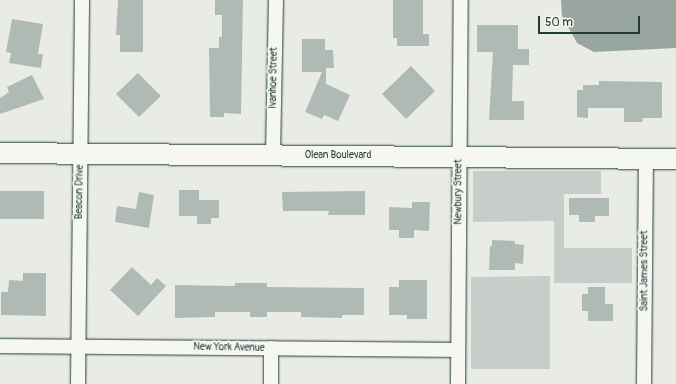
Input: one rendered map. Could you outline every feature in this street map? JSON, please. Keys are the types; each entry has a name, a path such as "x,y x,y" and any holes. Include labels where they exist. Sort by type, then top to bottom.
{"street":[{"name":"Beacon Drive","path":"78,384 82,0"},
{"name":"Ivanhoe Street","path":"273,155 276,0"},
{"name":"Newbury Street","path":"458,384 461,0"},
{"name":"Olean Boulevard","path":"0,153 676,159"},
{"name":"Saint James Street","path":"644,384 646,158"},
{"name":"New York Avenue","path":"0,346 458,350"},
{"path":"270,384 271,348"}],"shaded area":[{"path":"561,0 676,0 676,48 594,52 577,43 562,16"},
{"path":"473,171 601,171 601,194 564,194 564,248 632,248 632,283 554,283 554,221 473,222"},
{"path":"550,276 550,369 471,369 471,277"}],"building":[{"path":"118,0 143,0 143,52 120,52 120,35 116,35"},
{"path":"215,0 243,0 241,114 224,113 224,117 210,117 209,48 219,48 219,37 222,37 222,15 215,15"},
{"path":"393,0 423,0 423,34 429,34 429,46 397,46 397,38 393,38"},
{"path":"12,19 43,24 38,54 43,54 41,68 9,63 11,53 6,52"},
{"path":"477,25 518,25 518,49 529,49 529,65 513,65 512,101 524,101 524,120 489,120 493,52 477,52"},
{"path":"302,39 325,39 325,50 333,50 334,68 326,68 326,84 350,95 338,121 324,115 322,119 305,112 322,72 302,72"},
{"path":"411,66 435,91 406,119 382,94"},
{"path":"138,73 161,96 139,117 116,94"},
{"path":"32,75 44,99 0,114 0,98 9,92 7,87"},
{"path":"599,81 662,82 662,118 643,118 642,122 624,122 624,108 588,108 588,118 577,117 577,90 583,90 583,85 599,85"},
{"path":"179,190 199,190 199,200 219,200 219,218 211,218 211,224 197,224 197,216 179,216"},
{"path":"0,191 44,191 44,219 0,219"},
{"path":"365,191 365,215 328,215 329,211 283,211 282,192"},
{"path":"139,192 154,195 149,228 115,222 117,206 136,209"},
{"path":"569,198 609,198 609,216 595,216 595,222 579,222 579,215 569,215"},
{"path":"412,202 430,202 429,231 414,230 414,238 399,238 399,230 389,230 389,207 412,208"},
{"path":"492,240 515,241 515,244 524,245 523,264 515,263 515,270 489,270 490,246 492,246"},
{"path":"132,267 151,285 157,278 166,286 138,316 110,290"},
{"path":"23,273 46,273 46,316 1,315 1,292 8,292 9,280 23,281"},
{"path":"399,280 427,280 427,319 407,319 407,315 389,315 389,287 399,287"},
{"path":"235,283 267,283 267,287 364,288 364,315 342,315 342,318 301,317 301,312 267,312 267,317 250,317 250,312 215,312 215,317 175,318 175,285 235,286"},
{"path":"588,287 605,287 605,304 613,304 613,321 588,321 588,311 582,311 582,294 588,294"}]}
